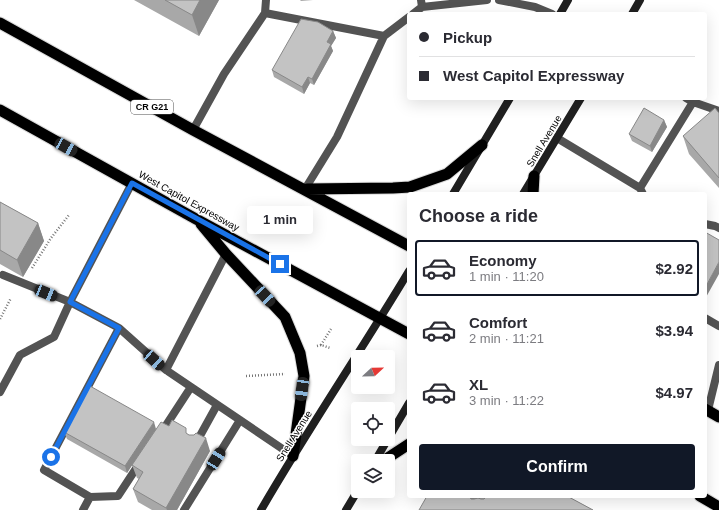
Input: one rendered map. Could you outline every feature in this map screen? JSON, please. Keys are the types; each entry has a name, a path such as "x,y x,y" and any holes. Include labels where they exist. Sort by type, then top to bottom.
{"highway":[{"name":"CR G21","path":"0,23 193,130 407,245"},
{"name":"West Capitol Expressway","path":"0,110 196,219 407,333"},
{"path":"305,189 410,187 446,174 482,145"},
{"path":"534,176 534,192"},
{"path":"196,219 226,254 285,317 300,353 304,376 293,456"},
{"path":"707,410 719,416"},
{"path":"394,454 407,445"},
{"path":"703,498 719,507"}],"main road":[{"path":"561,12 568,0"},
{"path":"633,12 640,0"},
{"path":"454,192 509,100"},
{"name":"Snell Avenue","path":"525,192 580,100"},
{"name":"Snell Avenue","path":"261,510 293,456 407,274"},
{"path":"379,454 407,406"},
{"path":"346,510 353,498"}],"lane":[{"path":"193,130 224,74 265,14 266,0"},
{"path":"415,12 422,3 487,0"},
{"path":"499,0 535,7 547,12"},
{"path":"265,14 384,36"},
{"path":"305,189 337,136 384,36 407,19"},
{"path":"557,138 641,191 689,100 719,111"},
{"path":"0,392 20,355 54,338 70,302 132,183"},
{"path":"707,224 719,228"},
{"path":"166,370 226,254"},
{"path":"3,275 70,302 119,328 166,370 293,456"},
{"path":"707,319 719,326"},
{"path":"119,328 44,470 90,497 118,496 143,458"},
{"path":"707,410 719,365"},
{"path":"156,440 191,387"},
{"path":"196,443 217,405"},
{"path":"184,510 240,420"},
{"path":"83,510 90,497"}],"path":[{"path":"321,345 331,330"},
{"path":"312,348 321,345 330,348"},
{"path":"246,376 280,373 285,374"}],"building":[{"path":"165,0 200,0 192,15"},
{"path":"301,19 318,22 333,31 327,42 331,44 312,79 308,77 302,87 272,70"},
{"path":"644,108 664,120 650,146 629,134"},
{"path":"715,108 719,113 719,178 683,136"},
{"path":"0,202 38,223 17,260 0,250"},
{"path":"707,233 719,240 719,262 707,284"},
{"path":"90,386 154,422 125,466 64,432"},
{"path":"172,420 186,428 186,433 189,435 194,435 196,433 206,438 166,508 133,489 143,472 132,465 161,422 169,426"},
{"path":"426,498 571,498 593,510 419,510"}],"route":[{"path":"51,457 119,328 70,302 132,183 280,264"}]}
